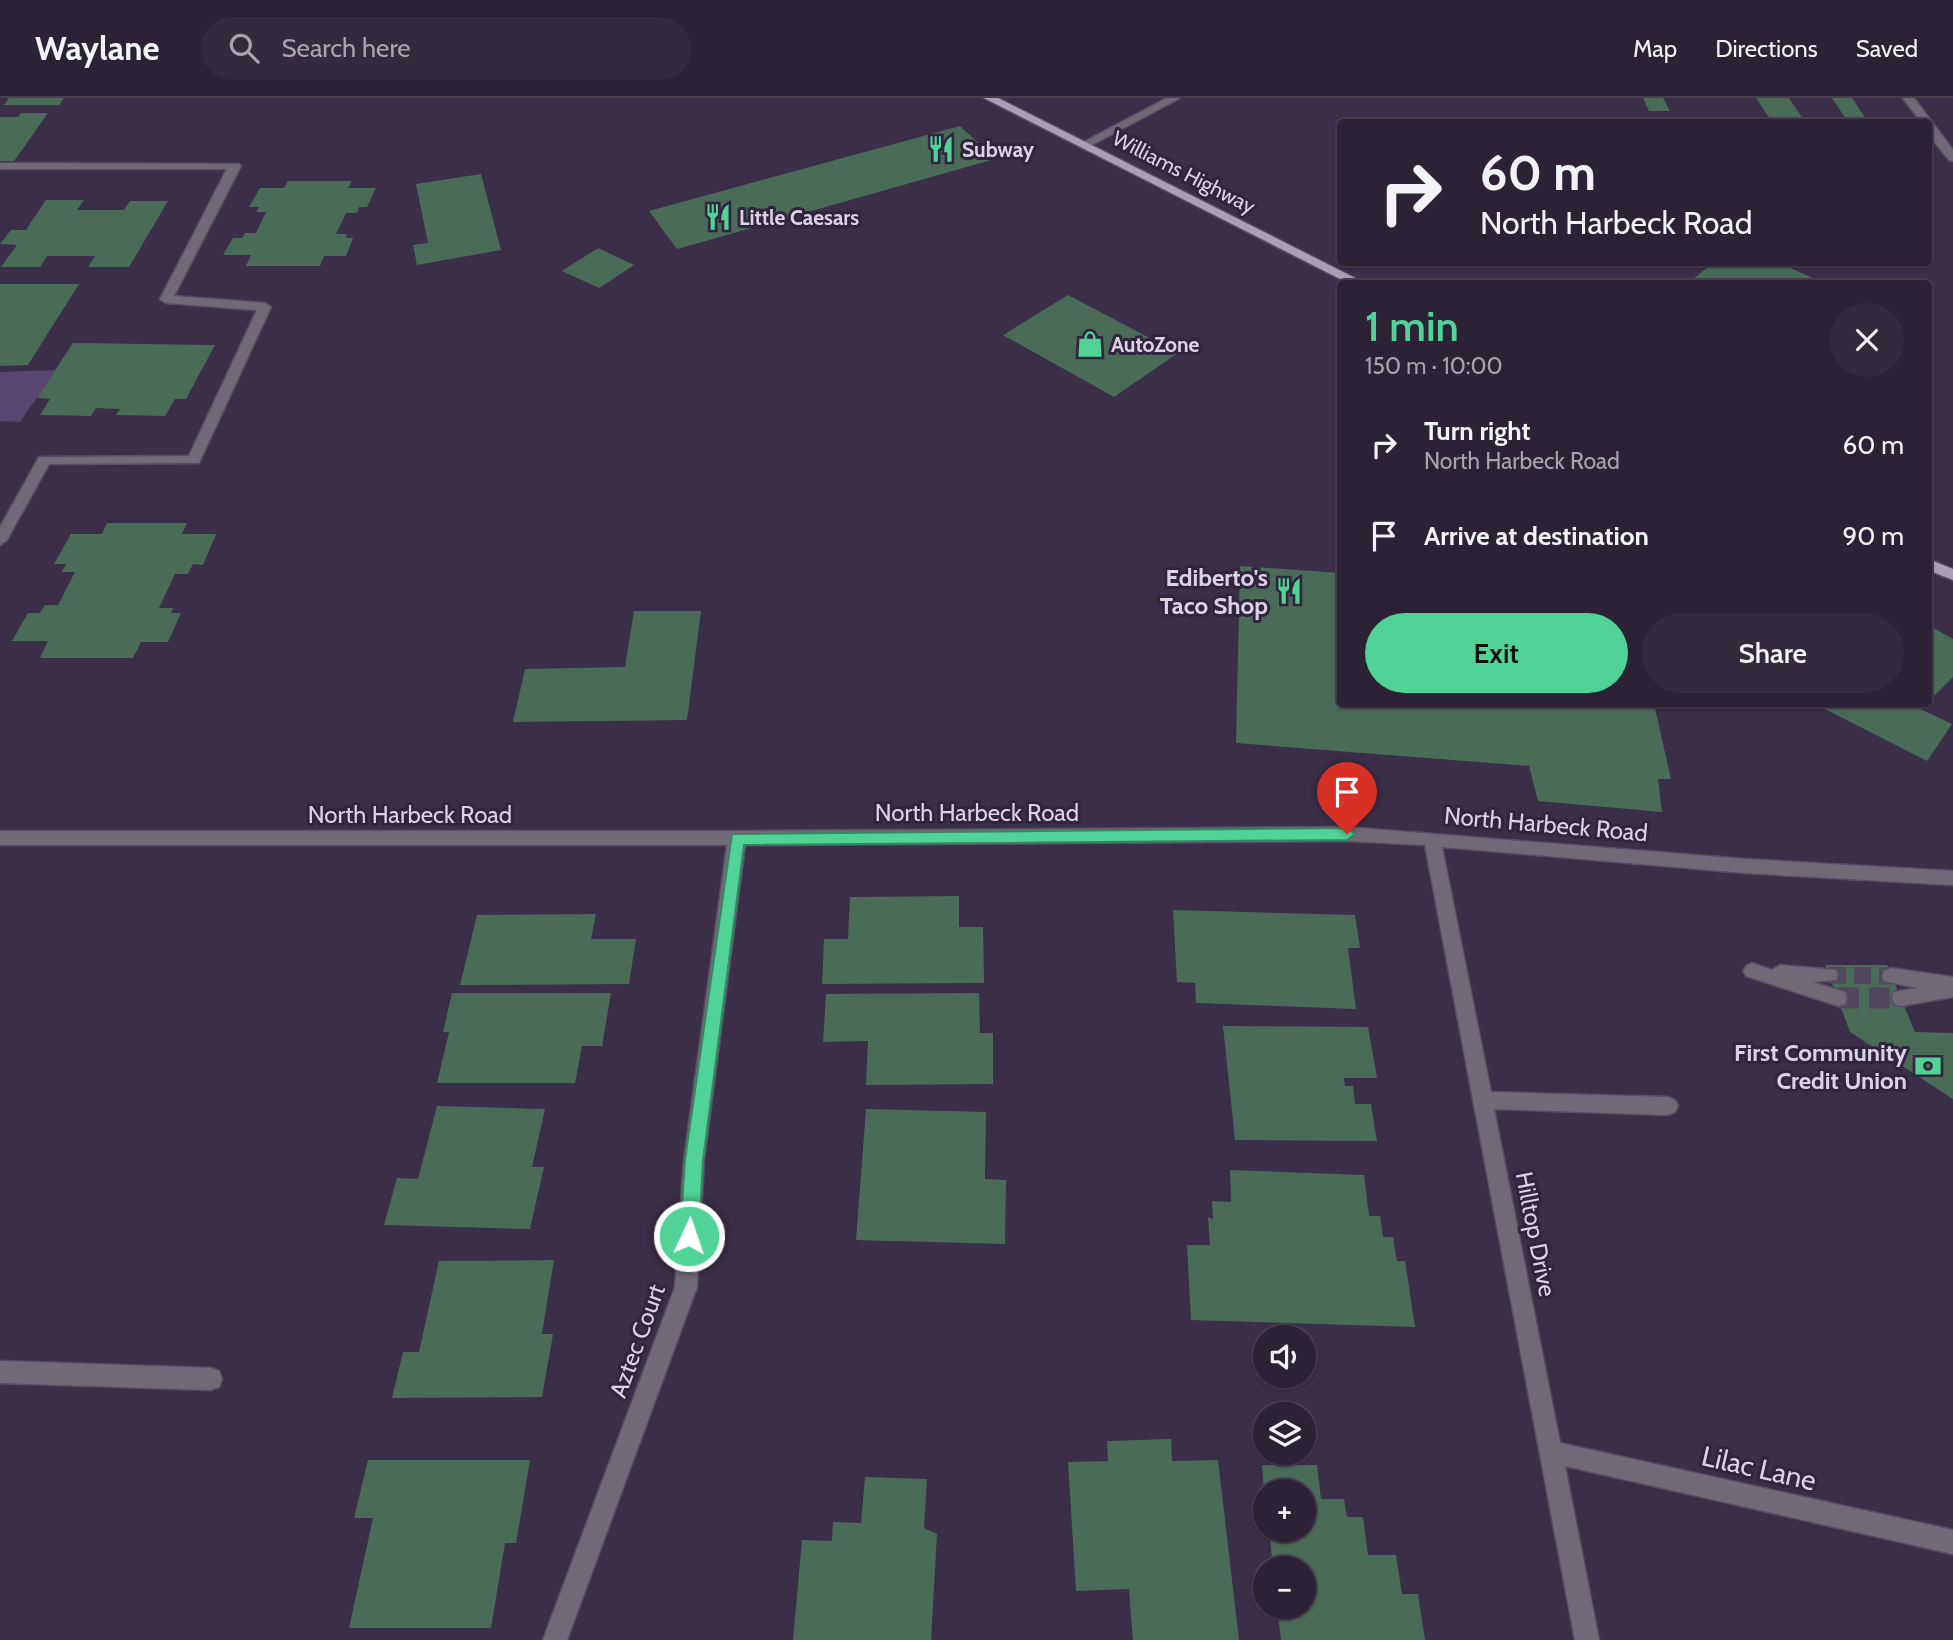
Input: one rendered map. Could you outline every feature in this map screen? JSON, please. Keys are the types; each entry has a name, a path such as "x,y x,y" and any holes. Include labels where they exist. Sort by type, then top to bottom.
{"main road":[{"name":"Williams Highway","path":"989,98 1353,280"},
{"path":"1932,566 1953,575"}],"street":[{"path":"1084,145 1175,98"},
{"path":"1908,98 1923,119"},
{"path":"1932,131 1953,158"},
{"path":"0,166 235,166 166,299 265,307 194,460 44,460 0,540"},
{"name":"North Harbeck Road","path":"0,838 737,838 1347,834 1745,866 1953,878"},
{"name":"Aztec Court","path":"555,1640 686,1287 694,1160 737,838"},
{"name":"Hilltop Drive","path":"1432,839 1587,1640"},
{"path":"1829,975 1752,971 1838,998"},
{"path":"1891,976 1953,988"},
{"path":"1901,998 1953,988"},
{"path":"1483,1100 1668,1106"},
{"path":"0,1372 211,1379"},
{"name":"Lilac Lane","path":"1551,1452 1953,1542"}],"shaded area":[{"path":"56,370 20,422 0,421 0,372"}],"building":[{"path":"9,98 64,98 59,105 4,105"},
{"path":"1643,98 1663,98 1670,111 1649,111"},
{"path":"1756,98 1789,98 1803,119 1770,119"},
{"path":"1832,98 1852,98 1866,119 1846,119"},
{"path":"21,113 48,113 14,161 0,161 0,117 18,117"},
{"path":"960,126 995,159 677,249 649,211"},
{"path":"481,174 501,250 417,265 413,245 428,243 416,184"},
{"path":"288,181 352,181 348,188 376,188 367,207 359,207 357,213 346,213 336,234 347,234 346,238 353,238 346,256 324,256 320,266 246,266 251,255 223,255 233,238 242,238 245,233 256,233 266,212 256,212 259,207 249,207 260,188 284,188"},
{"path":"46,200 84,200 77,210 124,210 130,201 168,201 129,267 88,267 95,256 47,256 40,267 1,267 17,245 0,244 11,230 26,230"},
{"path":"598,248 634,265 599,288 562,271"},
{"path":"1709,266 1786,266 1817,280 1692,280"},
{"path":"0,284 79,284 28,365 0,366"},
{"name":"AutoZone","path":"1068,295 1178,353 1114,397 1003,335"},
{"path":"73,343 215,345 186,399 175,399 165,416 116,415 120,409 96,408 91,416 40,415 50,399 37,398"},
{"path":"107,523 187,523 182,534 216,534 203,565 193,564 188,574 175,574 159,608 173,608 171,613 181,613 168,642 141,642 133,658 40,658 48,641 12,641 28,613 40,613 45,605 58,605 75,572 62,572 66,564 54,564 71,534 102,534"},
{"path":"1240,566 1337,573 1337,707 1655,707 1671,779 1658,779 1662,812 1538,801 1529,766 1236,743"},
{"path":"634,611 701,611 687,720 513,722 525,669 625,667"},
{"path":"1932,627 1953,639 1953,677 1932,698"},
{"path":"1916,707 1952,724 1927,761 1825,709"},
{"path":"959,896 959,927 983,927 984,983 822,984 824,939 848,939 850,897"},
{"path":"1173,910 1355,915 1360,948 1348,948 1356,1009 1196,1003 1195,983 1177,982"},
{"path":"596,914 591,939 636,939 629,984 460,985 477,915"},
{"path":"1825,965 1887,965 1915,1032 1953,1033 1953,1099 1850,1032"},
{"path":"452,993 611,993 602,1046 582,1046 575,1083 437,1083 449,1032 443,1032"},
{"path":"979,993 980,1033 993,1033 993,1084 866,1085 868,1041 823,1042 826,994"},
{"path":"1223,1026 1368,1027 1377,1078 1344,1078 1345,1086 1353,1086 1355,1104 1371,1104 1377,1141 1235,1140"},
{"path":"437,1106 545,1109 532,1167 544,1167 530,1229 384,1225 397,1178 418,1179"},
{"path":"866,1109 986,1112 985,1179 1006,1180 1005,1244 856,1240"},
{"path":"1230,1170 1364,1175 1369,1216 1380,1216 1383,1237 1393,1237 1397,1261 1405,1261 1415,1327 1191,1320 1187,1245 1210,1245 1208,1217 1213,1219 1212,1201 1231,1202"},
{"path":"554,1260 542,1334 553,1334 542,1397 392,1398 403,1352 419,1352 439,1261"},
{"path":"1171,1439 1172,1461 1218,1460 1239,1640 1133,1640 1129,1589 1076,1591 1068,1462 1108,1461 1107,1441"},
{"path":"368,1460 530,1460 516,1543 505,1543 491,1628 349,1628 373,1518 354,1518"},
{"path":"1262,1465 1317,1465 1321,1499 1344,1499 1347,1517 1363,1517 1368,1555 1396,1555 1402,1594 1418,1594 1425,1640 1281,1640 1279,1619 1316,1619 1316,1556 1272,1556 1270,1542 1316,1542 1316,1479 1263,1479"},
{"path":"865,1477 927,1479 924,1528 937,1534 931,1640 793,1640 802,1540 832,1541 833,1522 861,1523"}],"tunnel":[{"path":"1829,975 1891,976"},
{"path":"1838,998 1901,998"}],"place":[{"name":"Subway","path":"941,149"},
{"name":"Little Caesars","path":"718,217"},
{"name":"AutoZone","path":"1090,344"},
{"name":"Ediberto's Taco Shop","path":"1289,591"},
{"name":"First Community Credit Union","path":"1928,1066"}],"route":[{"path":"689,1236 694,1160 737,838 1347,834"}]}
